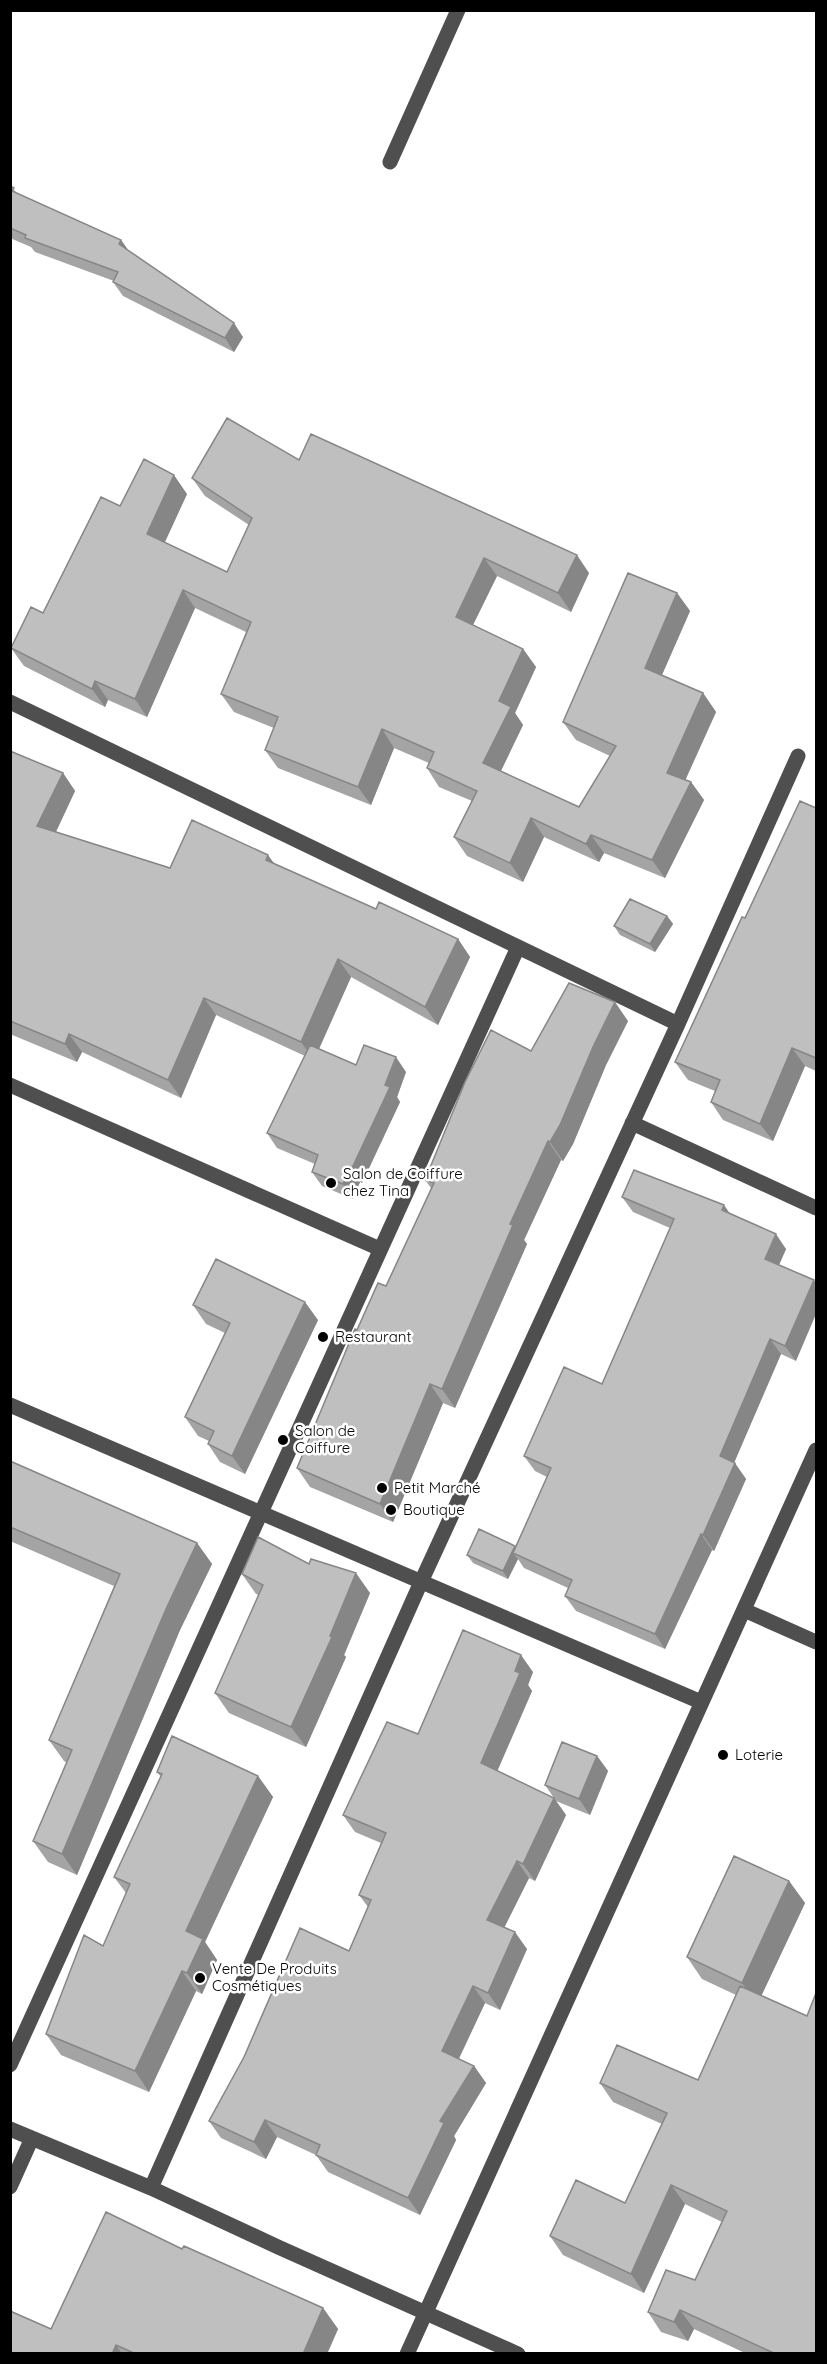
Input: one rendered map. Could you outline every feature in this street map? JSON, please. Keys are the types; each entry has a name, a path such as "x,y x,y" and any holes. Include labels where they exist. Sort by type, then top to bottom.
{"street":[{"path":"390,162 458,10"},
{"path":"10,702 678,1024"},
{"path":"151,2188 421,1582 678,1024 798,756"},
{"path":"10,2066 518,947"},
{"path":"10,1085 380,1249"},
{"path":"632,1123 816,1208"},
{"path":"10,1405 701,1702"},
{"path":"406,2354 816,1450"},
{"path":"744,1610 816,1642"},
{"path":"10,2129 151,2188 518,2354"},
{"path":"10,2187 32,2138"}],"building":[{"path":"10,186 14,188 12,191 121,240 119,244 234,323 225,338 113,282 118,272 25,238 26,235 10,228"},
{"path":"227,418 299,460 311,434 577,555 558,593 484,558 456,617 523,649 499,701 511,707 483,763 579,807 616,746 563,722 628,573 677,593 645,668 703,693 667,773 691,782 652,860 591,835 586,844 531,818 510,863 454,837 477,791 427,768 434,752 382,729 358,787 265,750 278,717 221,694 251,622 183,590 135,699 95,681 92,689 11,648 31,607 43,613 101,497 120,506 144,459 174,475 147,534 227,572 252,518 192,478"},
{"path":"10,751 63,773 37,826 170,868 192,820 268,855 266,860 376,909 379,902 458,939 425,1007 338,959 301,1042 204,998 168,1080 69,1034 65,1044 10,1021"},
{"path":"800,801 816,808 816,1058 792,1048 760,1124 711,1102 720,1080 675,1062 742,917 745,918"},
{"path":"630,899 667,916 650,944 614,926"},
{"path":"569,983 615,1002 560,1125 550,1142 548,1141 510,1224 513,1225 442,1389 430,1384 380,1504 297,1468 355,1329 357,1330 378,1283 386,1286 434,1183 425,1180 465,1082 491,1030 531,1051"},
{"path":"310,1045 356,1065 364,1045 396,1057 385,1085 390,1087 343,1184 312,1172 318,1155 267,1133"},
{"path":"634,1170 724,1205 722,1210 776,1234 765,1259 814,1280 785,1346 770,1339 720,1456 735,1463 655,1634 565,1596 572,1580 513,1553 551,1468 524,1456 564,1367 602,1384 674,1219 622,1197"},
{"path":"216,1259 305,1302 232,1456 208,1444 214,1431 185,1417 230,1323 193,1305"},
{"path":"10,1461 197,1543 166,1609 62,1854 33,1841 72,1750 49,1740 120,1574 10,1527"},
{"path":"479,1529 515,1546 503,1571 467,1555"},
{"path":"258,1537 309,1564 311,1559 356,1573 330,1636 332,1637 291,1727 215,1693 263,1585 242,1574"},
{"path":"463,1630 521,1655 515,1671 520,1673 481,1763 554,1798 523,1864 517,1861 487,1920 515,1932 488,1993 473,1986 442,2051 474,2066 440,2121 444,2123 408,2198 316,2155 320,2145 265,2120 254,2142 209,2121 244,2057 300,1928 349,1951 371,1900 359,1895 386,1833 343,1815 387,1722 418,1734"},
{"path":"172,1736 258,1776 186,1931 203,1939 187,1973 182,1971 135,2071 46,2034 84,1935 103,1946 130,1884 114,1877 162,1774 157,1772"},
{"path":"562,1742 597,1756 579,1799 545,1785"},
{"path":"734,1856 789,1881 742,1983 687,1957"},
{"path":"740,1986 807,2016 816,1993 816,2354 776,2354 680,2310 674,2322 648,2312 666,2270 695,2280 727,2211 671,2185 631,2274 550,2236 576,2180 625,2203 667,2113 600,2083 617,2045 698,2080"},
{"path":"106,2212 182,2249 184,2246 323,2308 303,2354 136,2354 116,2345 112,2354 10,2354 10,2311 51,2329"}],"place":[{"name":"Salon de Coiffure chez Tina","path":"331,1183"},
{"name":"Restaurant","path":"323,1337"},
{"name":"Salon de Coiffure","path":"283,1440"},
{"name":"Petit Marché","path":"382,1488"},
{"name":"Boutique","path":"391,1510"},
{"name":"Loterie","path":"723,1755"},
{"name":"Vente De Produits Cosmétiques","path":"200,1978"}]}
